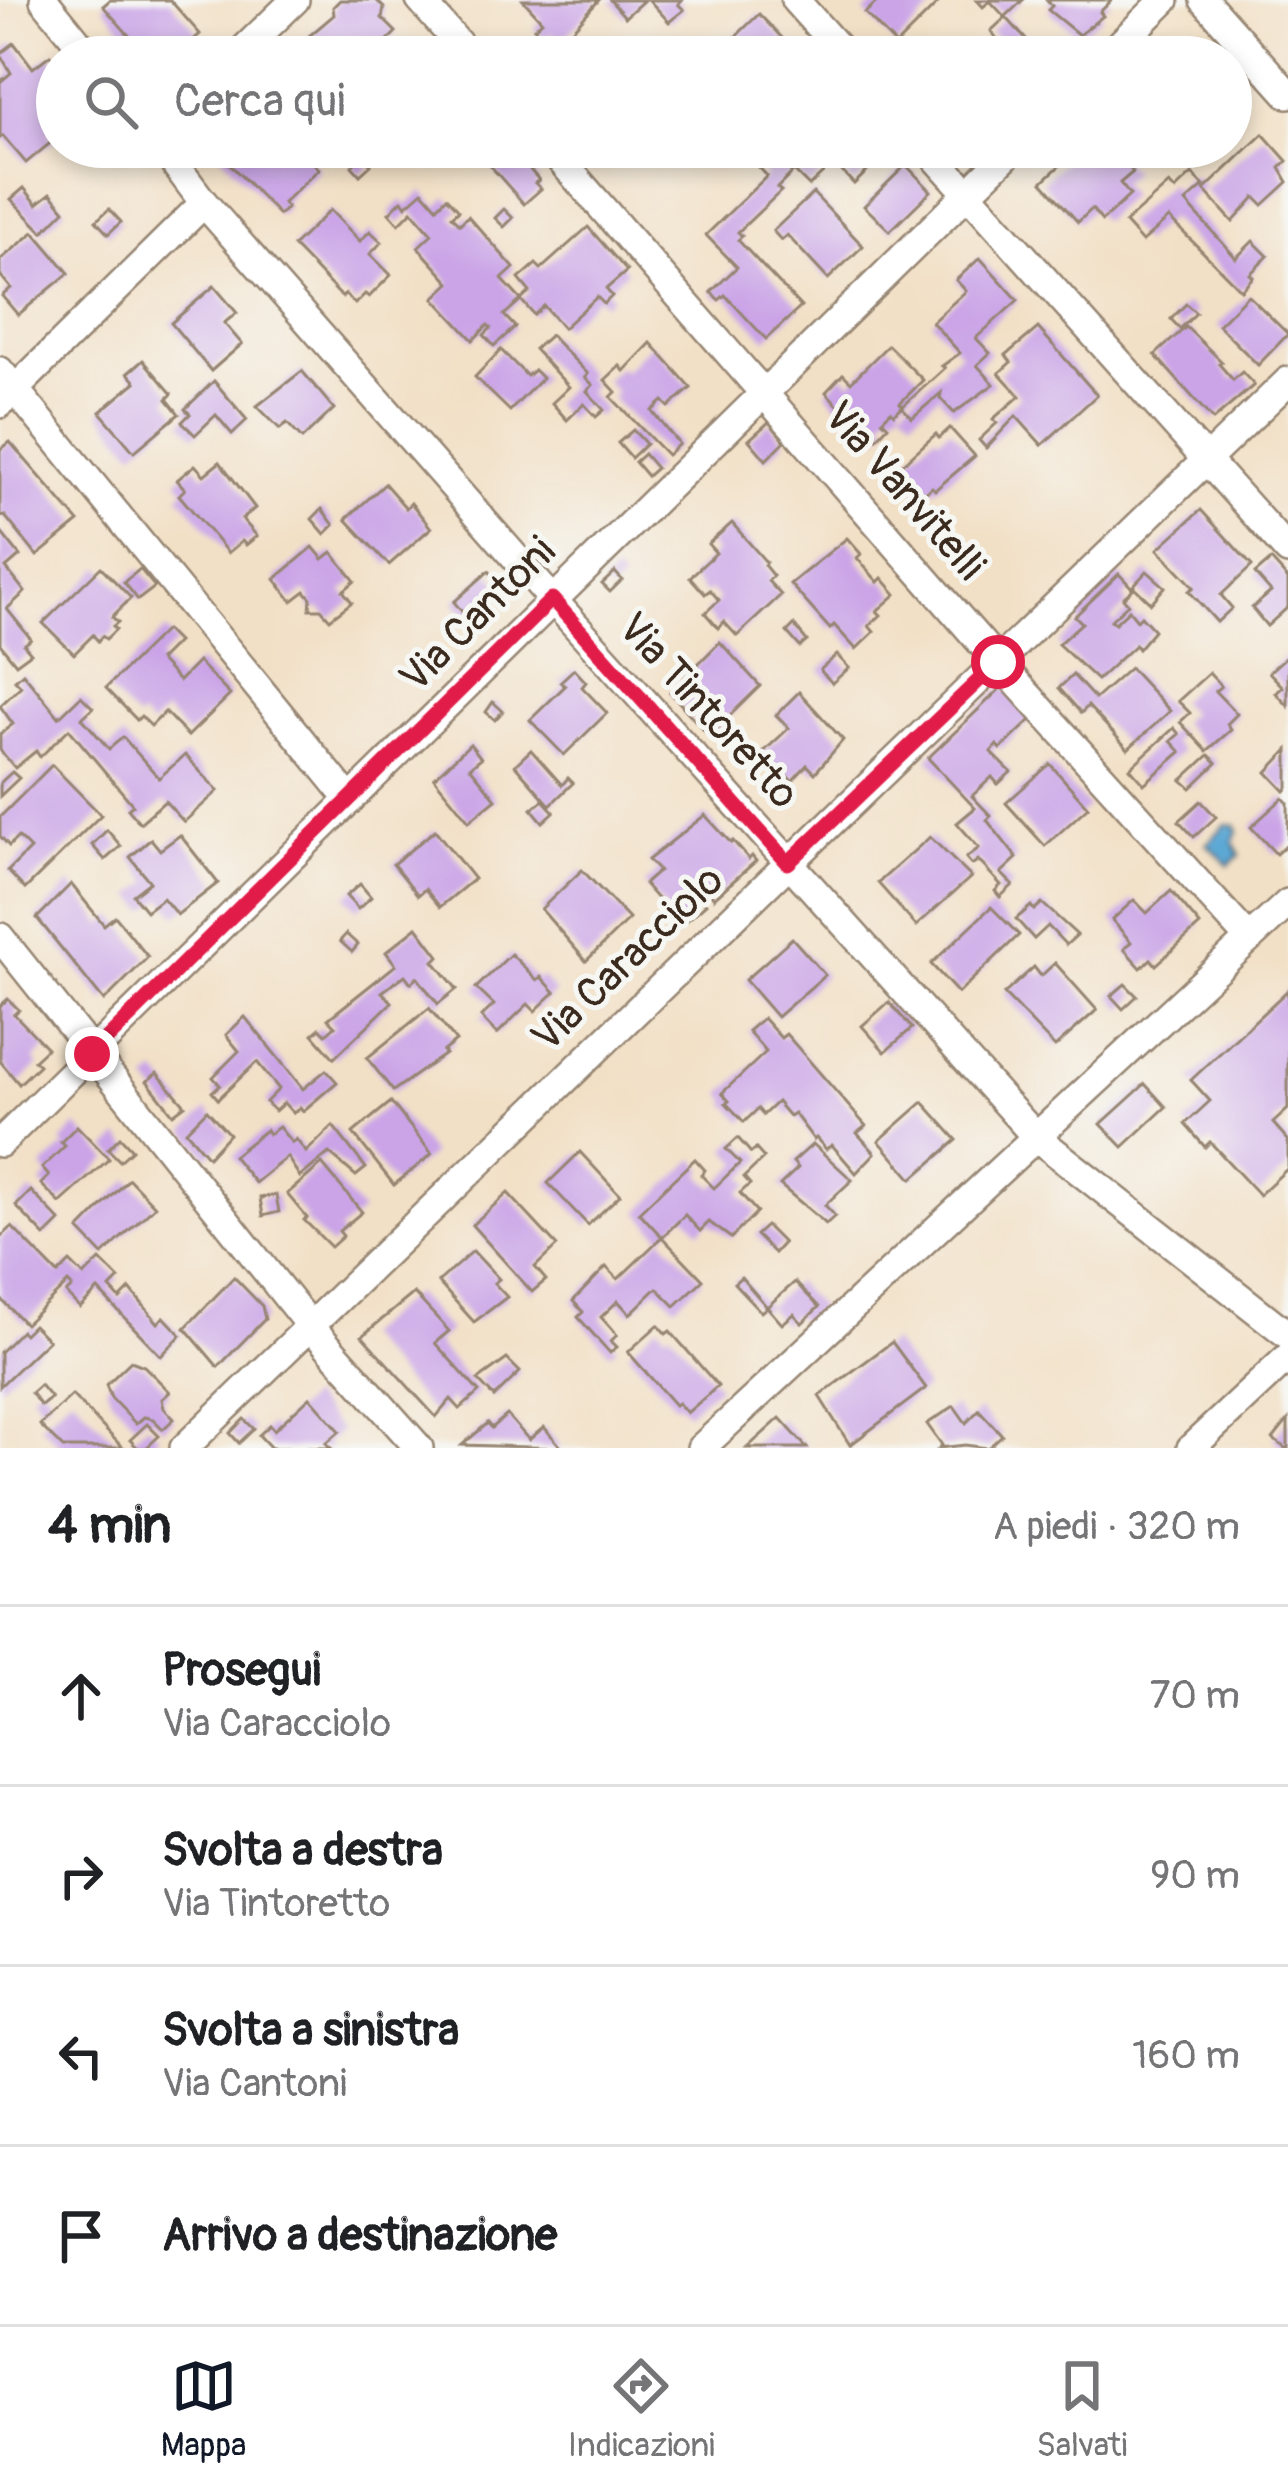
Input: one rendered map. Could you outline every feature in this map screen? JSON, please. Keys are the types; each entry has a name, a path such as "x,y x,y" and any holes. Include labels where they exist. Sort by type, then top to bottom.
{"street":[{"path":"44,0 73,36"},
{"path":"258,36 295,0"},
{"path":"420,0 452,36"},
{"path":"795,0 827,36"},
{"path":"1128,36 1165,0"},
{"path":"1204,0 1236,36"},
{"path":"1252,54 1288,94"},
{"name":"Via Tintoretto","path":"178,168 552,599 1036,1137 1288,1335"},
{"name":"Via Vanvitelli","path":"566,168 998,662 1249,939"},
{"path":"945,168 1288,551"},
{"name":"Via Cantoni","path":"0,1143 995,168"},
{"path":"204,203 5,388 350,800"},
{"name":"Via Caracciolo","path":"184,1448 1288,381"},
{"path":"701,1448 1288,903"},
{"path":"0,937 310,1326 418,1448"},
{"path":"1191,1448 1288,1357"}],"water":[{"path":"1226,824 1235,825 1238,832 1233,842 1240,855 1229,865 1207,844"}],"building":[{"path":"110,0 170,0 200,34 130,36 103,6"},
{"path":"340,0 376,0 384,8 382,18 396,32 392,36 309,36 334,15 333,7"},
{"path":"523,0 599,0 566,36 541,36 534,28 542,21"},
{"path":"610,0 644,0 625,17"},
{"path":"649,0 682,0 678,4 684,10 669,22"},
{"path":"879,0 941,0 905,36 887,36 865,13"},
{"path":"977,0 1023,0 1005,17 990,1 983,7"},
{"path":"1047,0 1112,0 1100,12 1103,16 1079,35 1048,10 1052,6"},
{"path":"759,14 780,36 736,36"},
{"path":"1006,17 1023,36 995,36 991,31"},
{"path":"14,43 33,68 36,66 36,155 26,163 0,138 0,82 11,73 0,54"},
{"path":"1263,134 1287,161 1280,168 1288,182 1263,205 1255,197 1233,222 1204,190 1227,168 1252,168 1252,144"},
{"path":"233,168 318,168 283,203 287,208 279,215"},
{"path":"492,168 528,168 541,189 524,204"},
{"path":"760,168 787,168 792,173 777,188 781,191 738,232 742,236 738,240 801,307 766,339 725,295 719,300 711,292 737,267 706,235 767,176"},
{"path":"797,168 829,168 809,186 794,171"},
{"path":"839,168 870,168 854,184"},
{"path":"903,168 909,168 931,191 890,231 864,206"},
{"path":"1057,168 1129,168 1133,172 1120,183 1130,195 1102,221 1092,209 1078,222 1042,182"},
{"path":"1192,174 1204,186 1186,202 1236,258 1253,241 1268,256 1241,290 1169,218 1142,242 1125,223 1169,184 1175,190"},
{"path":"24,188 37,204 51,193 65,210 43,232 11,199"},
{"path":"423,191 437,207 447,197 459,210 452,216 460,224 468,216 514,268 502,279 521,300 504,315 515,327 494,346 484,335 491,328 488,325 473,340 434,298 450,283 418,247 432,234 412,211 399,224 389,213 402,200 406,206"},
{"path":"813,193 863,246 828,279 787,235 781,240 773,231"},
{"path":"109,209 121,222 108,234 96,221"},
{"path":"504,209 513,218 504,227 495,218"},
{"path":"330,210 360,241 370,231 382,242 370,254 391,275 355,304 345,294 342,297 293,246"},
{"path":"588,227 627,271 606,289 612,296 604,304 597,297 563,328 544,306 534,315 521,300 530,292 519,279 536,264 541,269"},
{"path":"34,232 69,273 18,315 2,296 11,288 0,275 0,260"},
{"path":"980,258 1018,300 976,338 990,353 977,365 994,384 954,413 941,393 912,418 902,407 960,353 932,322 966,291 956,280"},
{"path":"214,286 237,313 224,323 242,344 211,371 171,323"},
{"path":"1248,295 1288,334 1258,365 1218,325"},
{"path":"1186,304 1196,313 1180,329 1171,319"},
{"path":"1186,327 1222,362 1219,364 1233,380 1242,372 1254,385 1213,420 1155,355"},
{"path":"1038,328 1097,395 1042,445 1016,416 986,448 979,440 997,423 993,419 1020,396 999,373 1011,362 1006,355"},
{"path":"550,335 588,374 585,377 593,385 587,391 604,410 596,417 584,404 567,420 552,403 569,387 534,349"},
{"path":"651,343 691,388 669,407 663,401 652,411 679,444 667,455 611,397 616,392 605,380 620,366 624,371"},
{"path":"888,345 923,380 900,403 903,406 882,420 888,426 877,438 871,431 866,436 826,392 843,374 851,382"},
{"path":"501,350 527,376 534,370 542,378 510,411 475,377"},
{"path":"143,360 172,394 167,399 179,414 134,452 100,412 136,382 128,373"},
{"path":"302,371 334,409 302,439 287,423 280,429 257,406"},
{"path":"214,381 247,420 232,434 216,415 195,435 182,422 190,414 185,409"},
{"path":"769,422 785,441 766,460 749,440"},
{"path":"950,428 975,456 922,496 897,469 936,434 939,438"},
{"path":"633,430 646,444 631,458 618,443"},
{"path":"10,442 79,522 37,556 5,516 0,517 0,450"},
{"path":"644,454 656,468 647,476 635,462"},
{"path":"220,462 255,508 242,519 257,536 228,553 179,495 185,489 177,480 195,465 204,475"},
{"path":"385,484 406,508 411,503 431,528 389,565 346,519"},
{"path":"322,509 334,525 325,534 312,519"},
{"path":"1201,510 1252,566 1221,595 1232,608 1217,622 1189,591 1194,587 1158,549"},
{"path":"732,523 766,562 773,576 768,581 781,595 737,636 724,622 718,628 705,613 719,600 710,590 705,594 690,577 716,553 708,544"},
{"path":"0,531 20,556 6,568 25,592 7,609 31,639 24,645 31,653 16,664 0,644"},
{"path":"847,538 878,582 882,578 896,594 877,611 881,615 869,626 874,632 856,649 834,625 830,629 790,584"},
{"path":"313,547 323,559 332,552 355,581 343,591 352,602 330,619 321,609 310,609 311,598 305,591 292,601 275,579"},
{"path":"1271,560 1288,579 1288,607 1267,626 1252,608 1271,592 1255,574"},
{"path":"101,567 131,598 112,617 118,622 106,639 102,636 98,641 93,635 74,654 43,623"},
{"path":"140,569 155,587 138,600 124,582"},
{"path":"489,571 503,588 468,619 454,602"},
{"path":"1147,571 1165,587 1151,603 1133,586"},
{"path":"615,572 622,580 610,592 602,584"},
{"path":"1119,574 1133,589 1123,598 1128,604 1111,620 1115,623 1129,610 1154,630 1138,649 1135,645 1097,680 1058,644 1082,623 1075,616"},
{"path":"794,625 807,641 800,647 787,632"},
{"path":"165,630 177,642 159,660 179,681 198,662 230,695 188,736 165,712 151,726 141,716 137,720 106,688"},
{"path":"720,642 760,686 709,736 670,692"},
{"path":"837,655 849,668 832,683 820,670"},
{"path":"1288,655 1288,706 1276,693 1283,687 1269,672"},
{"path":"1130,668 1170,711 1128,749 1088,706 1081,713 1059,688 1073,675 1095,699"},
{"path":"574,669 586,682 582,687 607,713 564,755 530,720 565,686 560,682"},
{"path":"23,673 59,717 81,696 93,708 82,718 109,749 123,737 159,778 185,755 218,791 184,822 165,801 140,823 128,809 133,805 69,729 40,757 36,751 15,768 0,750 0,734 13,724 0,706 21,686 15,680"},
{"path":"1209,673 1221,686 1215,691 1237,714 1227,724 1231,730 1207,751 1180,722 1190,713 1178,701"},
{"path":"1003,686 1033,718 1001,749 997,745 991,752 1011,772 998,784 992,777 972,796 991,816 987,820 1017,858 1001,873 1013,885 1000,897 995,891 1001,885 978,860 972,865 966,858 979,848 957,823 975,808 928,758"},
{"path":"799,692 843,740 815,773 807,765 792,781 779,768 774,773 758,757 789,728 776,715"},
{"path":"493,702 503,711 495,720 486,712"},
{"path":"1174,728 1179,734 1171,741 1181,752 1144,784 1130,768"},
{"path":"470,744 481,758 470,767 496,799 469,821 434,778"},
{"path":"531,750 562,785 568,778 573,783 550,805 515,765"},
{"path":"1288,750 1288,788 1285,791 1267,772"},
{"path":"1209,755 1217,763 1191,788 1182,780"},
{"path":"1050,764 1088,807 1045,846 1006,803"},
{"path":"52,765 101,815 25,889 8,871 30,849 18,837 9,846 0,836 0,817"},
{"path":"12,772 19,778 0,796 0,783"},
{"path":"1283,798 1288,803 1288,843 1276,854 1251,827"},
{"path":"543,800 554,812 543,822 532,809"},
{"path":"1201,801 1216,817 1194,837 1179,821"},
{"path":"705,815 756,861 714,898 708,890 700,898 706,904 681,926 644,884 659,871 648,860"},
{"path":"107,830 121,846 105,860 92,845"},
{"path":"435,830 474,879 440,907 425,889 418,895 393,864"},
{"path":"180,835 218,883 177,915 163,898 146,911 133,895 150,882 130,857 151,839 160,850"},
{"path":"930,837 971,877 916,926 878,883"},
{"path":"582,870 629,919 586,961 541,909"},
{"path":"71,884 104,925 115,916 148,957 104,1001 37,918"},
{"path":"360,884 371,897 358,909 346,896"},
{"path":"1171,891 1200,925 1156,965 1151,959 1141,968 1124,949 1131,942 1112,920 1134,900 1147,913"},
{"path":"1042,903 1077,935 1066,945 1048,926 1034,939 1016,919"},
{"path":"991,907 1019,935 958,993 931,964"},
{"path":"417,927 439,956 434,961 457,989 438,1004 417,977 411,983 405,975 382,992 392,1002 334,1058 313,1034 320,1028 326,1034 335,1026 328,1019 396,965 386,952"},
{"path":"346,934 358,945 352,952 340,941"},
{"path":"792,938 825,975 777,1017 745,980"},
{"path":"511,954 555,992 535,1011 528,1004 497,1034 481,1017 494,1005 476,988"},
{"path":"1055,963 1097,1010 1055,1047 1004,994 1034,967 1041,976"},
{"path":"1125,984 1137,996 1123,1009 1111,996"},
{"path":"1288,990 1288,1109 1273,1123 1288,1140 1288,1168 1259,1195 1210,1142 1205,1147 1185,1124 1210,1101 1191,1080"},
{"path":"8,999 19,1010 14,1014 47,1048 34,1060 39,1065 19,1084 0,1061 0,1006"},
{"path":"889,1002 912,1028 885,1052 862,1026"},
{"path":"429,1008 456,1041 393,1091 367,1058"},
{"path":"245,1017 303,1089 326,1070 337,1082 303,1111 300,1107 293,1113 284,1103 275,1111 266,1102 279,1089 257,1062 218,1099 212,1092 220,1085 213,1077 239,1051 226,1035"},
{"path":"763,1018 781,1038 786,1034 866,1126 857,1133 875,1153 856,1173 832,1145 826,1149 814,1140 794,1113 789,1116 777,1102 763,1115 758,1109 744,1122 726,1103 722,1093 766,1052 748,1031"},
{"path":"157,1073 185,1105 173,1114 147,1081"},
{"path":"1145,1084 1166,1107 1123,1147 1101,1124"},
{"path":"391,1102 432,1154 394,1185 353,1133"},
{"path":"923,1102 957,1140 912,1179 879,1141"},
{"path":"207,1110 229,1134 208,1157 186,1131"},
{"path":"77,1126 109,1159 60,1203 41,1184 49,1176 42,1168"},
{"path":"333,1126 366,1168 356,1176 329,1153 300,1177 287,1157 255,1183 233,1156 266,1130 269,1134 279,1127 306,1152"},
{"path":"120,1137 132,1150 120,1161 108,1149"},
{"path":"738,1138 751,1153 756,1149 764,1158 744,1177 750,1184 740,1193 757,1212 731,1238 709,1222 700,1231 685,1215 662,1237 639,1212 695,1159 705,1170 701,1175 714,1188 740,1163 726,1149"},
{"path":"813,1144 852,1180 825,1205 835,1216 826,1224 780,1185 798,1168 793,1162"},
{"path":"580,1152 620,1195 588,1225 548,1183"},
{"path":"322,1164 362,1212 339,1231 343,1236 331,1247 287,1194"},
{"path":"129,1179 155,1206 103,1255 79,1230"},
{"path":"31,1191 60,1221 45,1236 16,1206"},
{"path":"508,1193 557,1246 535,1267 546,1280 532,1292 472,1225"},
{"path":"276,1195 279,1212 263,1216 260,1198"},
{"path":"766,1226 783,1243 774,1253 756,1235"},
{"path":"12,1227 58,1274 70,1262 84,1276 100,1260 119,1279 110,1288 120,1299 130,1289 158,1323 164,1317 181,1335 161,1356 98,1290 80,1308 66,1293 72,1287 68,1283 25,1324 0,1298 0,1238"},
{"path":"662,1237 703,1280 675,1306 657,1288 630,1314 618,1301 601,1317 617,1335 611,1341 617,1347 610,1353 578,1317 583,1312 573,1301 606,1267 618,1279"},
{"path":"473,1251 499,1279 494,1283 507,1297 474,1322 438,1282"},
{"path":"234,1277 262,1306 265,1319 218,1367 185,1328"},
{"path":"741,1277 767,1307 761,1312 734,1283"},
{"path":"795,1282 819,1307 802,1323 794,1314 782,1324 767,1307"},
{"path":"414,1293 449,1331 435,1343 479,1392 460,1409 451,1399 436,1417 362,1336"},
{"path":"33,1325 48,1340 0,1386 0,1352"},
{"path":"658,1325 666,1334 670,1331 718,1386 687,1413 628,1352"},
{"path":"892,1342 926,1388 850,1445 819,1396"},
{"path":"507,1359 520,1372 494,1397 478,1380"},
{"path":"131,1361 144,1366 170,1392 162,1399 174,1419 163,1429 144,1417 136,1424 111,1398 106,1385"},
{"path":"40,1385 51,1398 41,1406 31,1393"},
{"path":"72,1395 123,1448 63,1448 40,1425"},
{"path":"310,1397 340,1431 326,1443 331,1448 271,1448 259,1435 270,1425 274,1430"},
{"path":"954,1406 966,1423 979,1410 1002,1435 988,1448 939,1448 942,1445 927,1424"},
{"path":"507,1415 529,1440 544,1427 562,1448 462,1445 488,1423 492,1428"},
{"path":"780,1418 807,1448 747,1448"},
{"path":"244,1419 254,1429 239,1443 230,1433"},
{"path":"1288,1420 1288,1448 1285,1448 1273,1439"},
{"path":"147,1424 159,1436 146,1448 138,1448 130,1440"}],"route":[{"path":"92,1054 552,599 788,863 998,662"}]}
